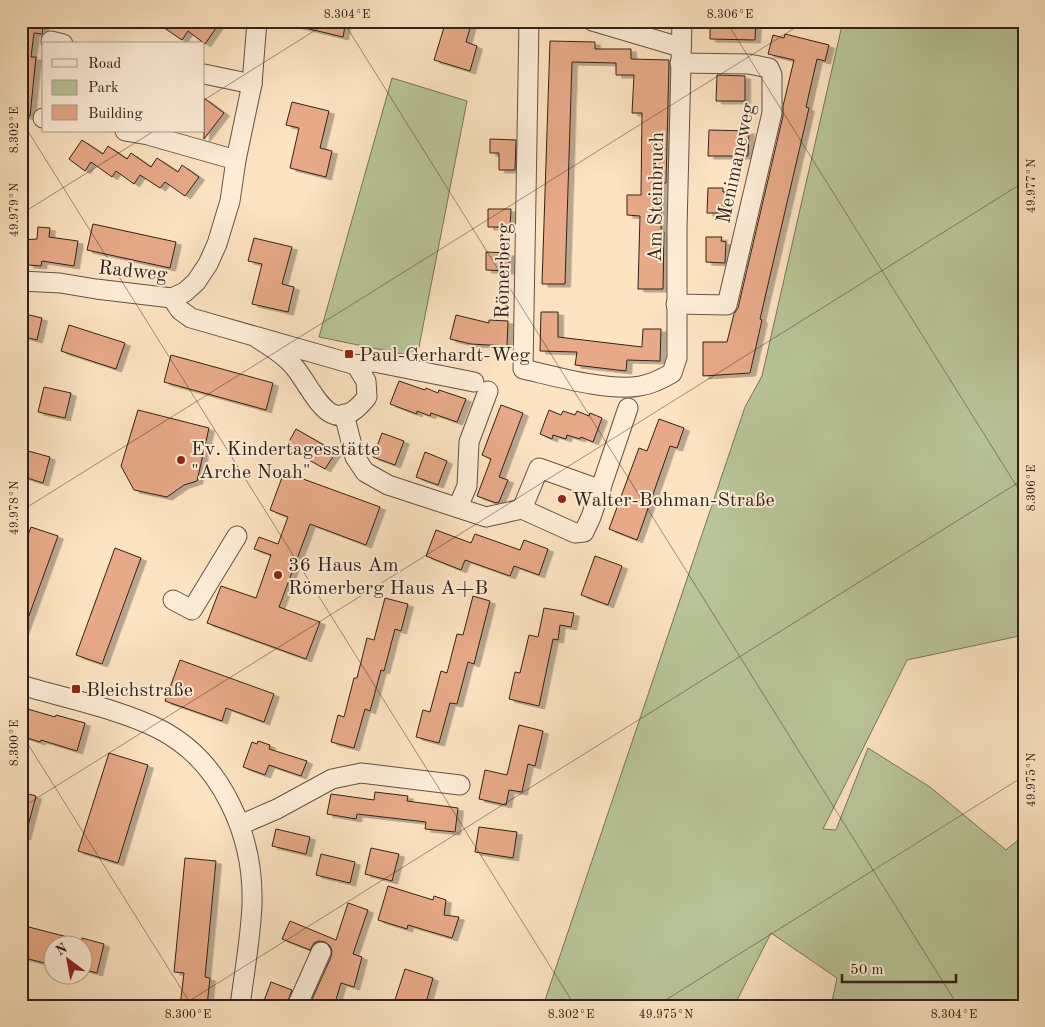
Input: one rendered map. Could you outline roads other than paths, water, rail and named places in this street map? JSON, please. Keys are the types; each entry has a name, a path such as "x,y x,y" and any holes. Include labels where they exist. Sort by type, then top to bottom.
{"street":[{"name":"Radweg","path":"21,281 60,283 172,298 185,292 196,282 208,264 217,244 230,201 236,160 252,84 257,21"},
{"name":"Römerberg","path":"529,21 523,369 573,380 619,387 639,387 658,381 672,373"},
{"path":"592,21 680,55"},
{"name":"Am Steinbruch","path":"672,373 677,358 676,304 682,21"},
{"name":"Menimaneweg","path":"676,304 726,305 772,113 772,72 769,68 680,55"},
{"path":"205,74 252,84"},
{"path":"131,132 148,135 236,160"},
{"path":"172,298 180,310 191,318 257,338 360,364 374,362 481,386 469,442 467,486 458,506"},
{"path":"257,338 283,355 296,368 310,391 327,412 334,415 344,414 359,407 366,397 368,390 360,364"},
{"path":"344,414 355,457 366,472 388,485 486,516 522,509 575,533 584,532 601,490 628,408"},
{"path":"522,509 539,468 601,490"},
{"path":"173,600 192,610 237,536"},
{"path":"21,686 137,720 160,730 188,748 212,774 224,792 240,825 251,873 252,905 240,1006"},
{"path":"240,825 277,809 332,779 361,773 460,786"},
{"path":"297,1006 321,952"}],"place":[{"name":"Paul-Gerhardt-Weg","path":"349,354"},
{"name":"Ev. Kindertagesstätte \"Arche Noah\"","path":"181,460"},
{"name":"Walter-Bohman-Straße","path":"562,499"},
{"name":"36 Haus Am Römerberg Haus A+B","path":"278,575"},
{"name":"Bleichstraße","path":"76,689"}]}
